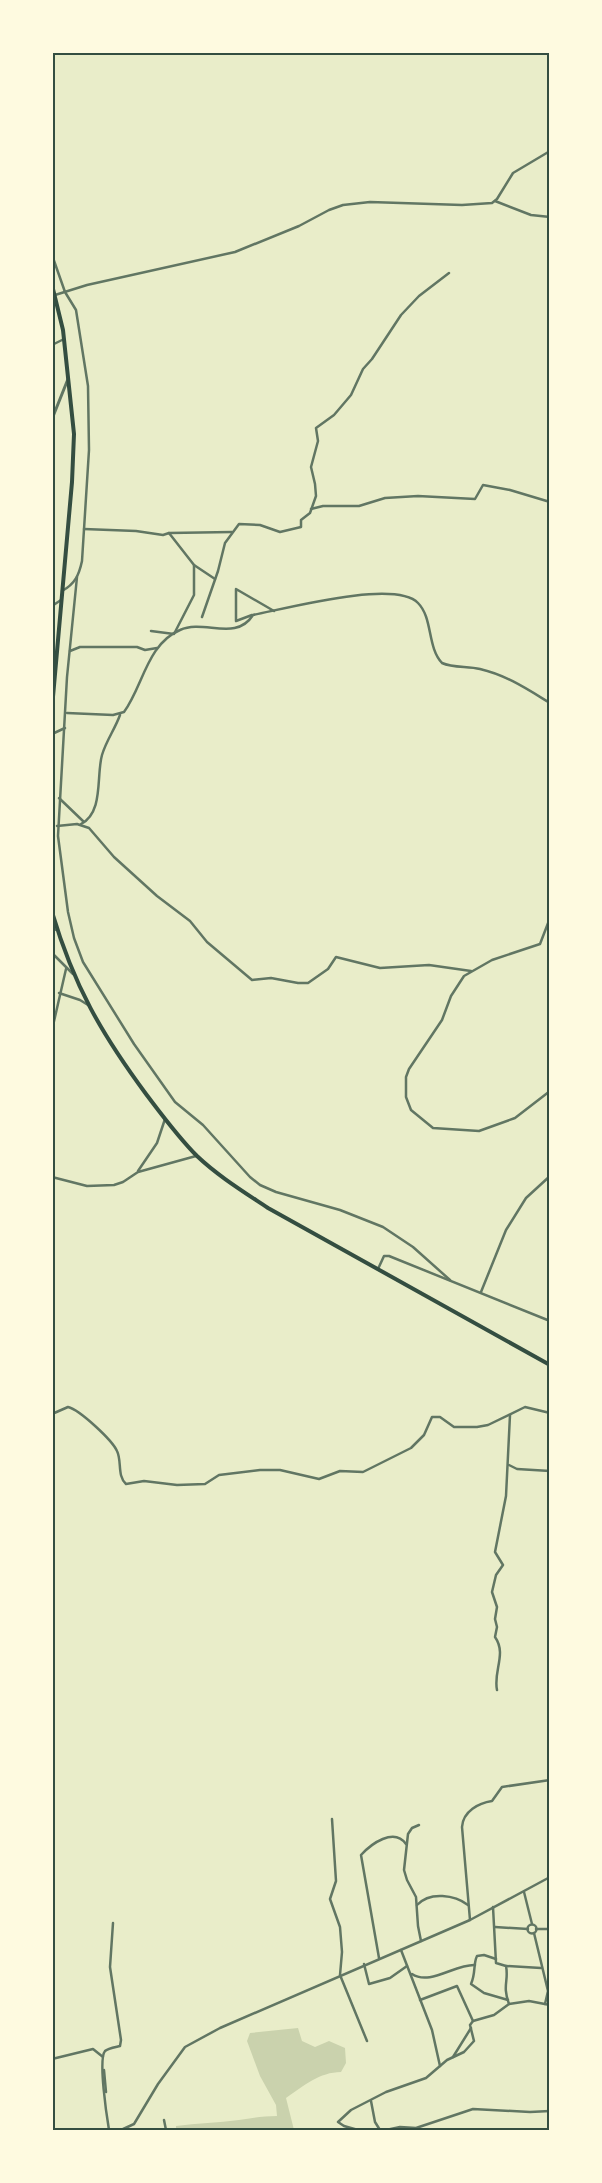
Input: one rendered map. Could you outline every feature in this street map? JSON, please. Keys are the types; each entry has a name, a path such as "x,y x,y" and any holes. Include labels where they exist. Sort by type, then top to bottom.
{"main road":[{"path":"52,285 64,339 74,434 52,708"},
{"path":"52,912 73,974 88,1005 112,1045 165,1119 197,1156 268,1208 550,1365"}],"street":[{"path":"496,201 513,173 550,151"},
{"path":"55,295 235,252 300,226 329,210 343,205 387,202 468,205 496,201 531,215 550,217"},
{"path":"52,255 65,292 76,310 88,386 89,450 82,561 78,577 69,652 58,826 65,895 78,949 90,974 134,1044 175,1102 203,1125 243,1170 260,1185 289,1196 340,1210 376,1224 413,1247 450,1280"},
{"path":"202,616 225,543 239,524 261,525 280,532 301,527 301,520 310,514 316,496 311,466 318,441 316,428 331,418 351,395 363,368 372,359 401,315 419,296 448,273"},
{"path":"52,345 64,339"},
{"path":"52,419 69,376"},
{"path":"311,509 323,506 359,506 385,498 418,496 475,499 482,485 510,490 550,502"},
{"path":"84,529 136,531 163,535 170,533 232,532"},
{"path":"170,533 194,565 215,579"},
{"path":"58,826 82,823 88,820 97,800 102,753 120,715 129,705 158,648 174,634 194,595 194,565"},
{"path":"62,591 69,587 78,577"},
{"path":"274,611 236,589 236,621 253,615 379,593 412,599 423,610 435,654 442,662 473,667 513,680 550,703"},
{"path":"52,606 61,600"},
{"path":"151,631 174,634 191,628 231,629 248,623 253,615"},
{"path":"69,652 80,648 137,647 145,650 158,648"},
{"path":"66,713 120,715"},
{"path":"52,734 65,728"},
{"path":"59,798 82,823 94,832 114,858 165,903 190,921 208,943 252,980 271,978 298,983 308,982 324,973 336,957 380,968 429,965 471,971"},
{"path":"550,918 540,944 504,955 471,971 458,985 442,1020 407,1073 406,1097 410,1110 434,1128 478,1131 515,1118 550,1091"},
{"path":"52,931 57,929"},
{"path":"52,953 73,974"},
{"path":"52,1030 66,969"},
{"path":"60,993 88,1005"},
{"path":"138,1172 157,1143 165,1119"},
{"path":"52,1177 87,1186 100,1186 123,1182 138,1172 197,1156"},
{"path":"481,1292 506,1230 526,1198 550,1176"},
{"path":"378,1269 384,1256 389,1256 550,1321"},
{"path":"52,1414 68,1407 80,1412 94,1425 116,1450 122,1478 126,1484 144,1482 177,1485 205,1484 218,1475 260,1470 280,1470 319,1479 340,1471 362,1472 411,1448 424,1435 432,1417 440,1417 454,1427 477,1428 525,1407 550,1413"},
{"path":"497,1690 496,1682 500,1650 499,1643 494,1637 497,1627 495,1619 497,1607 492,1592 496,1575 503,1565 495,1552 506,1496 510,1415"},
{"path":"509,1464 517,1469 550,1471"},
{"path":"470,1920 462,1827 464,1818 481,1802 492,1801 502,1788 550,1780"},
{"path":"332,1819 336,1881 330,1899 340,1927 342,1952 340,1975 367,2042"},
{"path":"419,1825 410,1830 406,1844 405,1874 414,1892 421,1941"},
{"path":"379,1958 361,1855 368,1847 390,1836 398,1838 406,1844"},
{"path":"121,2130 134,2124 158,2084 185,2047 220,2028 364,1964 470,1920 550,1877"},
{"path":"524,1892 532,1924 536,1929"},
{"path":"417,1905 421,1900 450,1896 458,1898 468,1905"},
{"path":"493,1907 498,1965 541,1968"},
{"path":"109,2130 103,2056 106,2050 121,2044 110,1967 113,1923"},
{"path":"528,1929 532,1924"},
{"path":"495,1927 528,1929 530,1933 534,1933"},
{"path":"536,1929 550,1929"},
{"path":"536,1929 534,1933 548,1991 545,2004"},
{"path":"401,1950 434,2036 440,2066"},
{"path":"496,1959 480,1955 476,1958 475,1976 472,1986 484,1993 508,2000"},
{"path":"364,1964 369,1984 390,1978 407,1966"},
{"path":"411,1973 425,1978 475,1965"},
{"path":"506,1966 507,1974 504,1991 509,2004"},
{"path":"420,2000 458,1986 473,2020 471,2028 452,2058"},
{"path":"473,2020 494,2016 509,2004 529,2002 550,2005"},
{"path":"358,2130 338,2122 351,2110 386,2092 426,2078 440,2066 464,2052 474,2041 471,2028"},
{"path":"52,2059 93,2049 103,2056"},
{"path":"371,2101 375,2122 380,2130"},
{"path":"386,2130 400,2127 416,2128 473,2109 550,2110"},
{"path":"164,2120 166,2130"}],"green space":[{"path":"298,2028 302,2041 315,2047 329,2041 345,2048 346,2063 341,2072 319,2077 305,2084 286,2098 294,2130 176,2130 176,2126 277,2116 276,2105 260,2076 247,2041 250,2033"}]}
